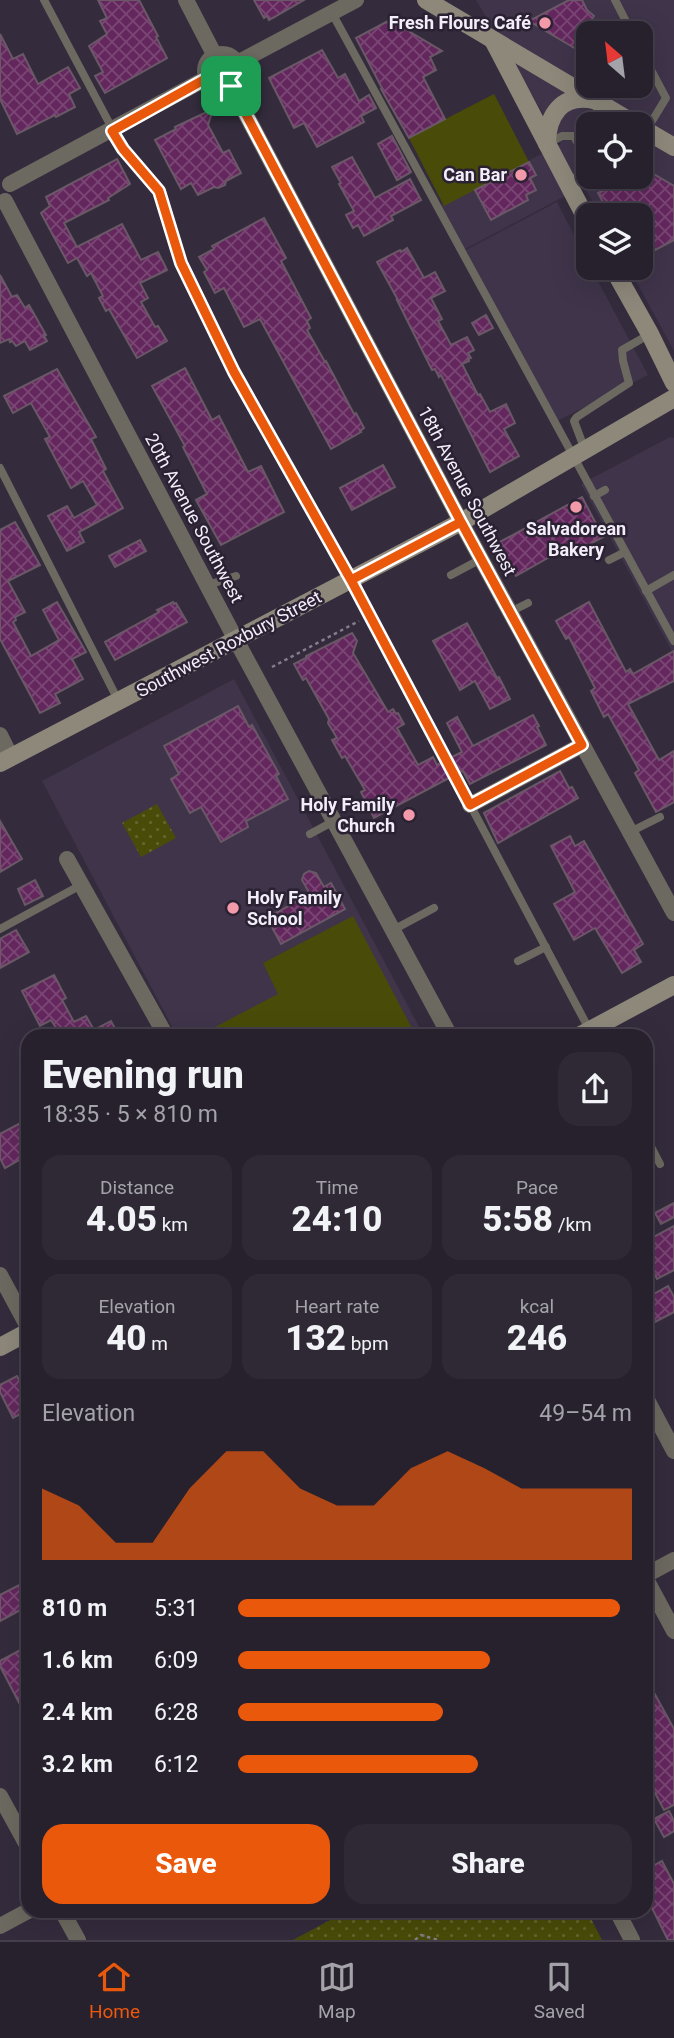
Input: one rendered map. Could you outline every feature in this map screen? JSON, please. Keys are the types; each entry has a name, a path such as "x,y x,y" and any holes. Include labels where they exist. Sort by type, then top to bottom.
{"main road":[{"path":"426,0 614,112"},
{"path":"493,40 578,203"},
{"path":"547,144 549,122 560,107 577,99 595,101"},
{"path":"653,134 674,147"},
{"path":"620,280 674,383"},
{"name":"Southwest Roxbury Street","path":"6,760 461,522 674,398"},
{"path":"596,1029 674,985"},
{"path":"0,1346 21,1333"}],"street":[{"path":"186,0 215,56"},
{"path":"237,63 356,0"},
{"path":"226,55 237,63 239,75 231,86 222,89 216,87 205,74 208,63 215,56 226,55"},
{"path":"2,202 11,195 5,180 112,131 207,78"},
{"name":"18th Avenue Southwest","path":"231,86 461,522 674,913"},
{"name":"20th Avenue Southwest","path":"2,202 446,1029"},
{"path":"0,735 6,760"},
{"path":"470,805 582,745"},
{"path":"67,859 162,1029"},
{"path":"0,1275 21,1316"},
{"path":"653,1411 674,1451"},
{"path":"653,1573 674,1560"},
{"path":"653,1590 674,1631"},
{"path":"0,1796 21,1834"},
{"path":"0,1926 21,1915"},
{"path":"66,1918 78,1940"},
{"path":"621,1918 632,1940"}],"lane":[{"path":"44,0 112,131 123,149 159,191 181,263 234,372 351,580 386,636 470,805 546,947 585,1029"},
{"path":"615,0 626,21"},
{"path":"332,13 579,454 594,496 674,641"},
{"path":"653,74 666,98 653,113"},
{"path":"547,144 562,136 574,136 576,140"},
{"path":"566,182 576,177"},
{"path":"579,454 574,421 629,383 622,351 650,334"},
{"path":"0,468 119,702"},
{"path":"594,496 605,489"},
{"path":"609,560 625,552"},
{"path":"450,575 481,559"},
{"path":"646,591 674,575"},
{"path":"208,585 236,576"},
{"path":"510,612 528,603"},
{"path":"630,832 660,817"},
{"path":"310,834 334,821"},
{"path":"0,929 81,885"},
{"path":"393,929 433,908"},
{"path":"519,961 546,947"},
{"path":"653,1150 660,1164"}],"path":[{"path":"272,667 359,621"},
{"path":"415,1940 421,1935 438,1940"}],"shaded area":[{"path":"476,0 674,0 674,351 636,280 653,280 653,203 593,203 586,189 653,189 653,112 576,112 576,189 578,189 463,250 439,206 561,144"},
{"path":"494,94 529,162 444,206 409,138"},
{"path":"557,202 576,239 576,280 597,280 648,375 557,421 466,250"},
{"path":"670,437 674,438 674,655 581,484"},
{"name":"Holy Family School","path":"234,679 420,1029 173,1029 42,781"},
{"path":"157,804 176,838 141,857 122,823"},
{"path":"353,916 412,1029 211,1029 278,994 263,963"},
{"path":"334,1918 591,1918 602,1940 293,1940"}],"building":[{"path":"98,0 139,0 167,58 105,93 95,76 103,72 89,46 107,34 100,21 107,18"},
{"path":"254,0 304,0 269,20 267,16 264,18"},
{"path":"569,0 582,0 594,16 594,21 576,21 576,49 529,21"},
{"path":"390,20 442,51 430,57 436,70 423,77 445,119 409,138 356,38"},
{"path":"0,34 13,59 23,54 38,84 68,67 80,88 69,94 75,107 17,134 0,99"},
{"path":"322,50 338,78 345,74 359,101 369,95 376,108 361,116 364,122 317,147 304,123 294,128 269,78"},
{"path":"213,109 208,125 223,153 229,150 241,173 226,181 225,185 198,195 191,183 181,189 155,140"},
{"path":"392,136 411,172 397,180 378,144"},
{"path":"352,157 375,198 410,179 421,200 391,216 393,220 364,236 358,225 353,228 346,215 354,211 332,167"},
{"path":"117,159 130,184 108,198 109,200 64,223 77,247 122,224 141,260 158,252 167,270 140,283 148,298 141,302 155,327 158,326 167,341 137,358 109,309 106,311 99,298 103,296 91,273 87,276 77,258 68,263 41,213 50,206 46,197"},
{"path":"529,162 536,175 530,178 536,190 526,195 528,200 491,220 475,190"},
{"path":"653,174 674,186 674,240 653,251 653,203 603,203 598,193 607,189 653,189"},
{"path":"264,218 286,258 281,261 311,318 307,321 310,328 307,330 364,428 331,449 260,319 244,327 224,288 215,293 199,257 214,249 212,246"},
{"path":"407,248 424,278 435,272 445,291 431,298 442,319 438,321 451,345 467,337 474,350 468,353 471,358 469,361 462,364 478,395 480,394 490,412 506,404 515,423 504,429 519,456 490,472 441,375 439,377 435,369 432,370 377,262"},
{"path":"0,275 12,297 17,295 25,308 29,305 47,341 30,350 25,341 16,346 9,339 0,343"},
{"path":"486,315 493,328 479,335 472,323"},
{"path":"185,368 212,420 219,416 248,472 261,466 284,512 221,545 196,500 207,494 183,447 185,446 152,386"},
{"path":"57,369 96,437 91,439 106,469 103,471 123,508 79,532 84,542 67,551 48,516 67,506 74,518 97,505 83,481 71,488 45,439 50,437 31,403 13,413 4,396"},
{"path":"383,465 395,487 352,510 340,488"},
{"path":"582,497 603,537 566,557 562,550 516,576 498,543"},
{"path":"15,522 40,565 8,581 25,612 15,617 13,622 31,656 59,640 43,610 57,602 86,652 72,659 83,679 55,694 60,703 40,713 0,639 0,530"},
{"path":"140,540 146,551 115,567 109,556"},
{"path":"173,602 187,622 115,660 105,642"},
{"path":"589,602 626,672 630,669 633,674 674,651 674,681 628,704 659,760 674,751 674,802 656,812 635,773 639,770 608,714 604,717 591,691 595,688 569,637 566,639 556,621"},
{"path":"467,623 510,699 490,709 475,681 460,690 433,641"},
{"path":"352,633 357,641 353,653 388,712 393,709 398,713 404,724 397,728 418,765 433,757 437,765 441,763 449,778 374,818 361,792 365,790 332,740 337,738 328,723 329,719 306,678 303,680 294,664"},
{"path":"238,706 249,727 252,725 279,774 276,776 288,799 246,821 248,827 221,842 201,807 190,813 171,779 179,774 164,746"},
{"path":"533,715 546,745 470,784 452,757 462,752 447,723 457,717 473,746"},
{"path":"560,771 578,798 498,843 484,813"},
{"path":"0,821 22,859 0,872"},
{"path":"570,836 575,846 584,841 643,944 634,950 641,962 622,973 595,928 574,940 554,904 575,892 551,846"},
{"path":"309,871 316,873 324,887 331,883 345,909 281,944 267,918 310,894 302,880 304,874"},
{"path":"35,880 43,896 25,905 18,889"},
{"path":"16,930 29,952 0,968 0,939"},
{"path":"54,975 66,998 62,1000 74,1022 86,1016 93,1029 57,1029 51,1020 40,1026 22,991"},
{"path":"111,1021 115,1029 96,1029"},
{"path":"21,1123 21,1159 5,1168 0,1158 0,1134"},
{"path":"674,1203 674,1217 661,1224 655,1213"},
{"path":"674,1226 674,1270 657,1279 653,1271 653,1237"},
{"path":"668,1286 674,1297 674,1312 653,1323 653,1294"},
{"path":"17,1376 21,1384 21,1414 13,1418 0,1392 0,1385"},
{"path":"21,1584 21,1610 0,1621 0,1595"},
{"path":"21,1650 21,1706 0,1666 0,1661"},
{"path":"653,1691 674,1729 674,1805 664,1810 653,1789"},
{"path":"669,1811 674,1821 674,1831 664,1837 654,1819"},
{"path":"662,1861 674,1884 674,1940 668,1940 653,1910 653,1866"}],"place":[{"name":"Fresh Flours Café","path":"545,23"},
{"name":"Can Bar","path":"521,175"},
{"name":"Salvadorean Bakery","path":"576,507"},
{"name":"Holy Family Church","path":"409,815"},
{"name":"Holy Family School","path":"233,908"}],"route":[{"path":"231,86 222,89 216,87 207,78 112,131 123,149 159,191 181,263 234,372 351,580 441,533 461,522 582,745 470,805 351,580 461,522 231,86"}]}
